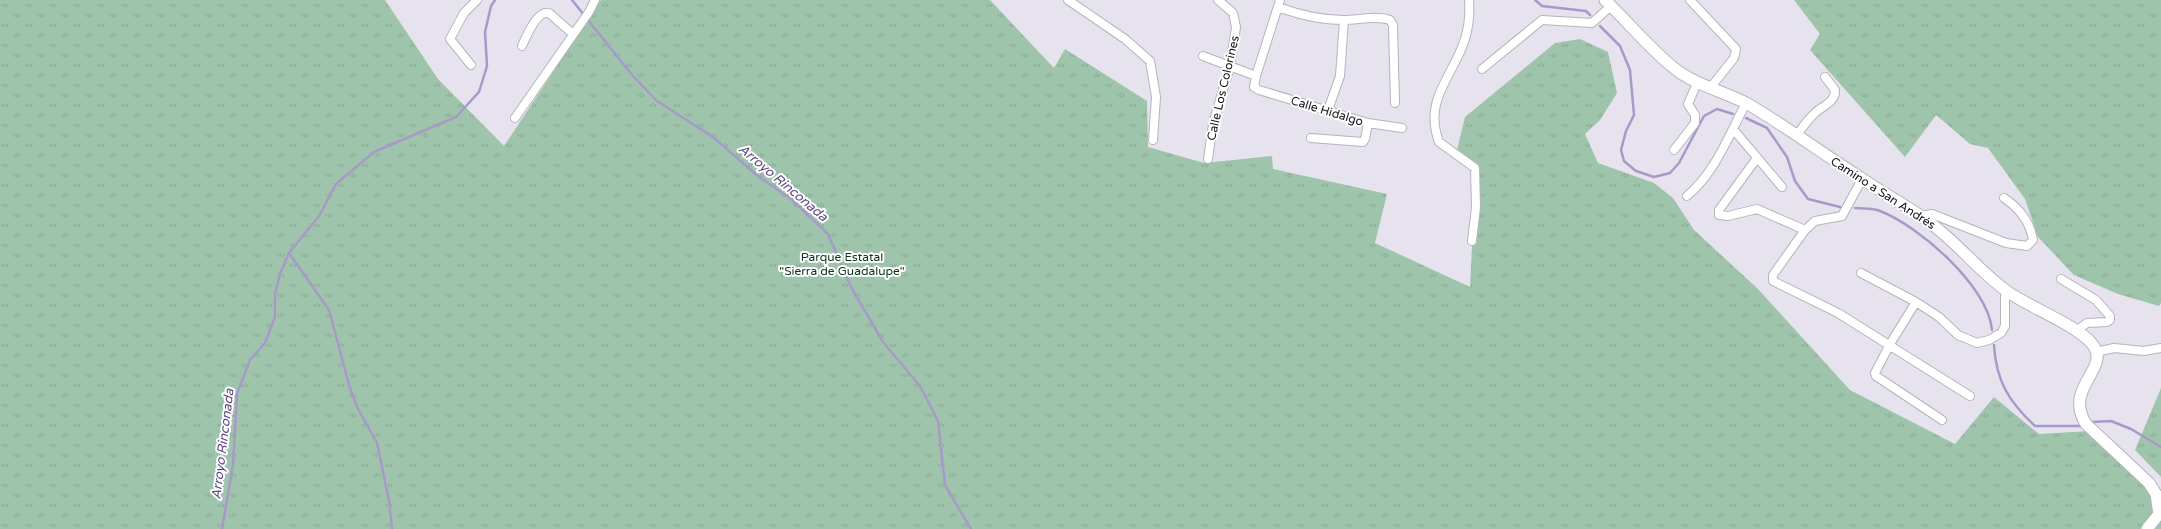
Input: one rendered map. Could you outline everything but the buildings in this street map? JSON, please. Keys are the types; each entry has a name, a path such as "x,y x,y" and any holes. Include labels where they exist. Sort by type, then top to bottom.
{"street":[{"path":"471,65 450,39 464,13 476,0"},
{"path":"515,118 589,12 595,0"},
{"path":"1068,0 1125,40 1150,61 1156,97 1153,140"},
{"name":"Calle Los Colorines","path":"1208,159 1213,124 1230,66 1236,21 1233,13 1218,0"},
{"path":"1469,0 1469,26 1465,41 1438,92 1434,111 1439,142 1475,168 1476,207 1472,241"},
{"path":"1690,0 1736,49 1734,58 1711,87"},
{"path":"1482,69 1542,20 1592,23 1608,3"},
{"name":"Camino a San Andrés","path":"1608,3 1673,68 1746,103 1921,216 1937,227 2008,292 2076,331 2092,344 2096,352"},
{"path":"1203,56 1256,76 1279,4 1302,16 1344,20 1383,18 1390,20 1393,25 1395,103"},
{"path":"522,46 528,33 544,12 549,13 573,34"},
{"path":"1328,110 1340,76 1344,20"},
{"name":"Calle Hidalgo","path":"1256,76 1254,87 1259,90 1368,123 1402,128"},
{"path":"1797,135 1815,112 1834,97 1835,90 1824,77"},
{"path":"1674,150 1695,123 1695,115 1688,104 1698,81"},
{"path":"1687,196 1697,188 1714,164 1746,103"},
{"path":"1311,138 1363,142 1368,123"},
{"path":"1733,129 1782,187"},
{"path":"1757,158 1719,210 1719,215 1728,216 1757,209 1805,230"},
{"path":"1862,179 1842,216 1814,221 1805,230 1773,275 1773,279 1838,313 1890,344 1970,396"},
{"path":"1921,216 1932,214 2006,243 2027,246 2032,240 2027,222 2016,206 2004,198"},
{"path":"1861,272 1916,302 1939,317 1958,335 1977,343 1989,340 2001,333 2005,326 2005,296 2008,292"},
{"path":"2061,279 2096,300 2104,307 2110,316 2110,320 2107,322 2087,323 2076,331"},
{"path":"1916,302 1875,371 1876,376 1942,420"},
{"path":"2147,529 2159,514 2156,494 2149,484 2086,424 2080,413 2078,404 2080,395 2095,367 2096,352 2114,348 2144,351 2161,348"}],"green space":[{"name":"Parque Estatal \"Sierra de Guadalupe\"","path":"0,0 385,0 438,79 504,146 601,0 990,0 1054,68 1065,49 1147,101 1148,147 1204,163 1272,156 1273,169 1387,194 1375,243 1470,287 1476,168 1457,150 1465,117 1555,43 1580,39 1608,52 1617,93 1600,120 1585,134 1598,163 1654,183 1673,198 1694,230 1758,289 1850,390 1955,444 1994,397 2039,434 2090,431 2156,495 2161,518 2161,529 0,529"},
{"path":"1794,0 2161,0 2161,303 2159,306 2118,294 2074,275 2038,237 2025,199 1988,148 1970,144 1936,115 1905,157 1810,50 1820,34"},
{"path":"2161,388 2161,477 2135,450"}],"waterway":[{"name":"Arroyo Rinconada","path":"222,529 233,465 237,394 250,360 265,343 275,317 275,294 280,274 289,253 319,216 336,184 374,152 456,117 479,92 487,66 485,32 491,6 495,0"},
{"name":"Arroyo Rinconada","path":"572,0 632,75 657,101 713,137 759,177 791,199 828,234 851,287 883,342 920,386 938,421 945,485 971,529"},
{"path":"1535,0 1542,6 1586,11 1590,15"},
{"path":"1600,26 1620,46 1630,70 1634,115 1626,131 1621,150 1624,161 1636,171 1654,177 1670,173 1679,163 1704,116 1717,109 1733,114"},
{"path":"1746,118 1767,128 1787,157 1795,181 1808,199 1840,207"},
{"path":"1855,208 1880,211 1896,219 1932,244 1965,277 1978,295 1988,313 1992,330"},
{"name":"Arroyo Rinconada","path":"289,253 329,310 349,385 357,407 377,443 389,501 392,529"},
{"path":"1994,345 1995,358 2001,380 2006,390 2018,408 2035,426 2080,426"},
{"path":"2092,422 2111,421 2131,429 2161,447"}]}
